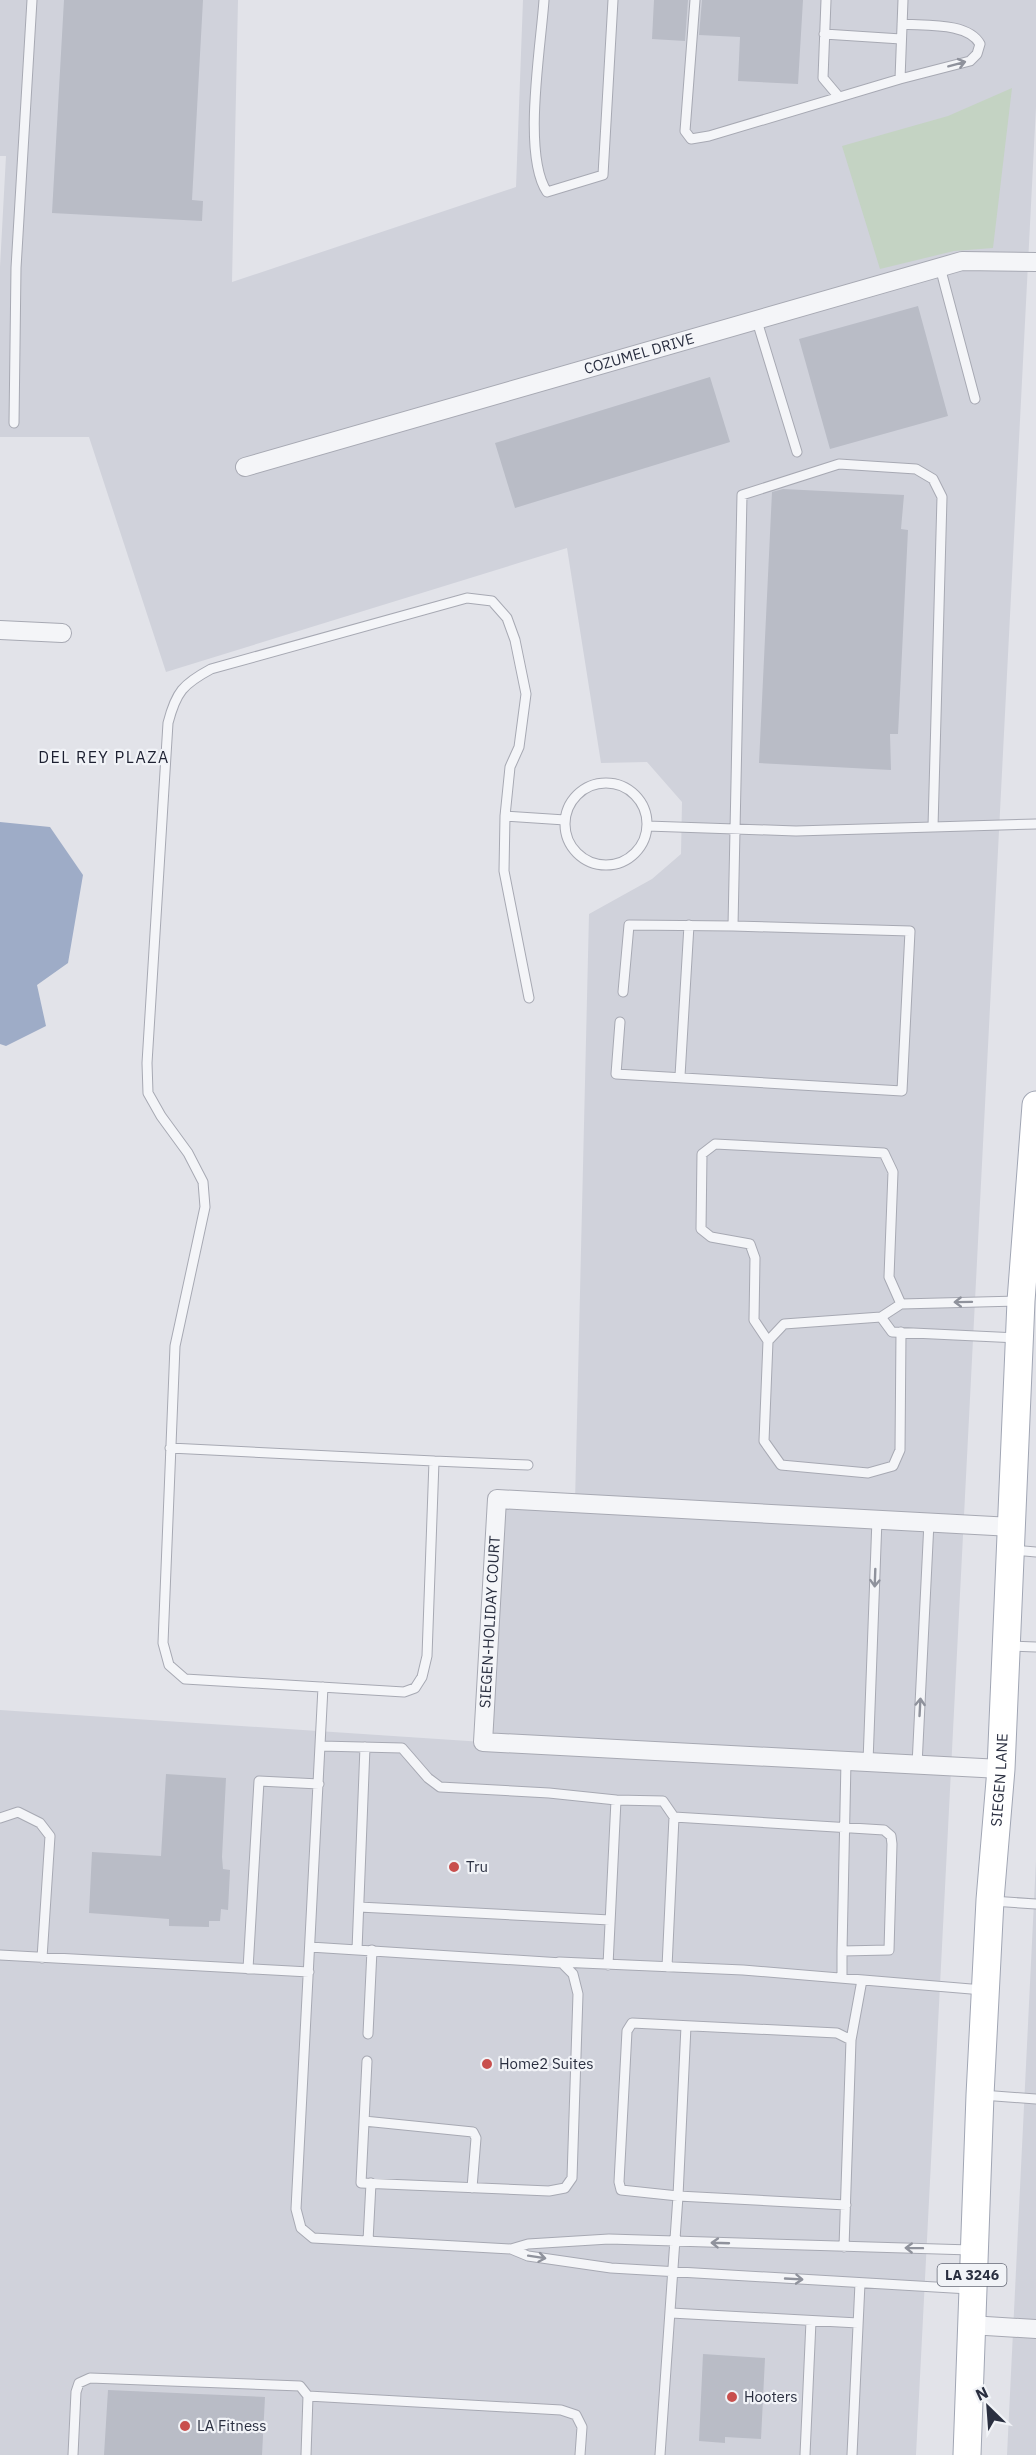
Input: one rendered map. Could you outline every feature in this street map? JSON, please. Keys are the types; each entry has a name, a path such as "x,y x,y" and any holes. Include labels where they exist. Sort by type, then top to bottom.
{"main road":[{"name":"SIEGEN LANE","path":"967,2455 973,2250 990,1900 1001,1769 1005,1646 1020,1543 1023,1351 1021,1301 1031,1241 1036,1105"}],"street":[{"name":"COZUMEL DRIVE","path":"245,468 962,261 1036,262"},
{"path":"0,630 62,633"},
{"name":"SIEGEN-HOLIDAY COURT","path":"1001,1769 483,1742 497,1499 929,1522 1020,1543"},
{"path":"970,2325 1036,2329"}],"lane":[{"path":"14,423 16,268 32,0"},
{"path":"544,0 534,140 540,181 547,192 603,175 612,0"},
{"path":"695,0 685,131 691,139 709,136 900,79 970,61 977,54 980,44 975,35 962,30 902,24"},
{"path":"826,0 823,78 839,97"},
{"path":"900,79 903,0"},
{"path":"824,34 902,39"},
{"path":"940,267 975,399"},
{"path":"757,321 797,452"},
{"path":"733,927 733,829 742,495 839,464 916,469 933,479 942,497 933,827"},
{"path":"434,1461 427,1656 422,1677 415,1688 404,1692 185,1679 169,1665 163,1643 175,1346 205,1207 202,1182 193,1163 148,1093 147,1063 168,723 174,698 189,681 211,669 467,598 492,601 507,618 515,640 526,694 519,747 510,767 505,816 504,871 530,998"},
{"path":"602,783 616,784 629,790 639,800 646,813 647,826 638,850 622,862 603,866 590,862 575,851 566,834 565,820 569,806 577,795 589,787 602,783"},
{"path":"505,816 565,820"},
{"path":"647,826 796,831 1036,824"},
{"path":"620,1022 616,1074 680,1076 902,1091 910,931 628,925 623,992"},
{"path":"680,1076 689,925"},
{"path":"901,1304 889,1277 893,1172 884,1154 716,1144 702,1154 701,1229 711,1237 750,1244 755,1258 754,1320 768,1341 764,1441 781,1465 868,1473 893,1466 900,1450 901,1332"},
{"path":"768,1341 784,1324 881,1317 901,1304 1021,1301"},
{"path":"881,1317 892,1332 1023,1351"},
{"path":"170,1448 528,1465"},
{"path":"868,1762 877,1519"},
{"path":"917,1765 929,1522"},
{"path":"1005,1646 1036,1647"},
{"path":"323,1687 296,2210 301,2228 313,2238 511,2249 528,2256 611,2268 972,2289"},
{"path":"321,1746 402,1748 428,1778 440,1787 616,1800 663,1801 674,1817 667,1967"},
{"path":"357,1950 365,1747"},
{"path":"842,1978 846,1761"},
{"path":"248,1969 259,1781 319,1784"},
{"path":"608,1965 616,1800"},
{"path":"0,1818 18,1812 40,1824 50,1836 42,1958"},
{"path":"674,1817 884,1830 891,1836 892,1844 889,1950 842,1951"},
{"path":"990,1900 1036,1904"},
{"path":"359,1907 610,1920"},
{"path":"310,1947 842,1978 985,1990"},
{"path":"368,2034 372,1950"},
{"path":"0,1955 309,1972"},
{"path":"366,2061 361,2183 549,2191 565,2188 572,2178 578,1994 573,1974 559,1962"},
{"path":"844,2247 851,2040 862,1980"},
{"path":"846,2205 678,2196 621,2190 619,2182 627,2031 632,2023 837,2033 851,2040"},
{"path":"660,2455 676,2241 686,2026"},
{"path":"980,2095 1036,2099"},
{"path":"364,2121 473,2132 476,2138 472,2188"},
{"path":"368,2241 371,2183"},
{"path":"511,2249 528,2244 609,2239 973,2250"},
{"path":"852,2455 860,2283"},
{"path":"670,2313 858,2324"},
{"path":"805,2455 812,2321"},
{"path":"73,2455 75,2392 79,2383 90,2378 300,2386 308,2396 306,2455"},
{"path":"308,2396 561,2410 576,2415 582,2427 580,2455"}],"shaded area":[{"path":"0,0 238,0 232,282 516,187 523,0 1036,0 1036,107 916,2455 0,2455 0,1710 483,1742 497,1499 575,1503 589,914 652,879 681,854 682,802 647,762 601,763 567,548 166,672 89,437 0,437 0,267 6,156 0,156"},
{"path":"1036,1860 1036,2455 1007,2455"}],"green space":[{"path":"1012,88 993,248 954,251 880,269 842,146 948,116"}],"water":[{"path":"0,822 50,827 83,875 68,963 37,985 46,1026 6,1046 0,1044"}],"building":[{"path":"64,0 203,0 192,200 203,201 202,221 52,213"},
{"path":"654,0 688,0 685,41 652,39"},
{"path":"702,0 803,0 798,84 738,81 740,37 699,35"},
{"path":"918,306 948,416 830,449 799,339"},
{"path":"710,377 730,442 515,508 495,443"},
{"path":"783,489 904,495 901,529 908,530 898,734 890,734 891,770 759,763 772,492"},
{"path":"166,1774 226,1778 222,1857 223,1869 230,1870 228,1910 221,1909 220,1921 209,1921 209,1927 169,1926 169,1919 89,1913 92,1852 161,1856"},
{"name":"Hooters","path":"703,2354 765,2358 761,2439 725,2437 725,2443 699,2441"},
{"name":"LA Fitness","path":"108,2390 265,2397 262,2455 104,2455"}],"place":[{"name":"Tru","path":"454,1867"},
{"name":"Home2 Suites","path":"487,2064"},
{"name":"Hooters","path":"732,2397"},
{"name":"LA Fitness","path":"185,2426"}],"district":[{"name":"DEL REY PLAZA","path":"104,757"}]}
